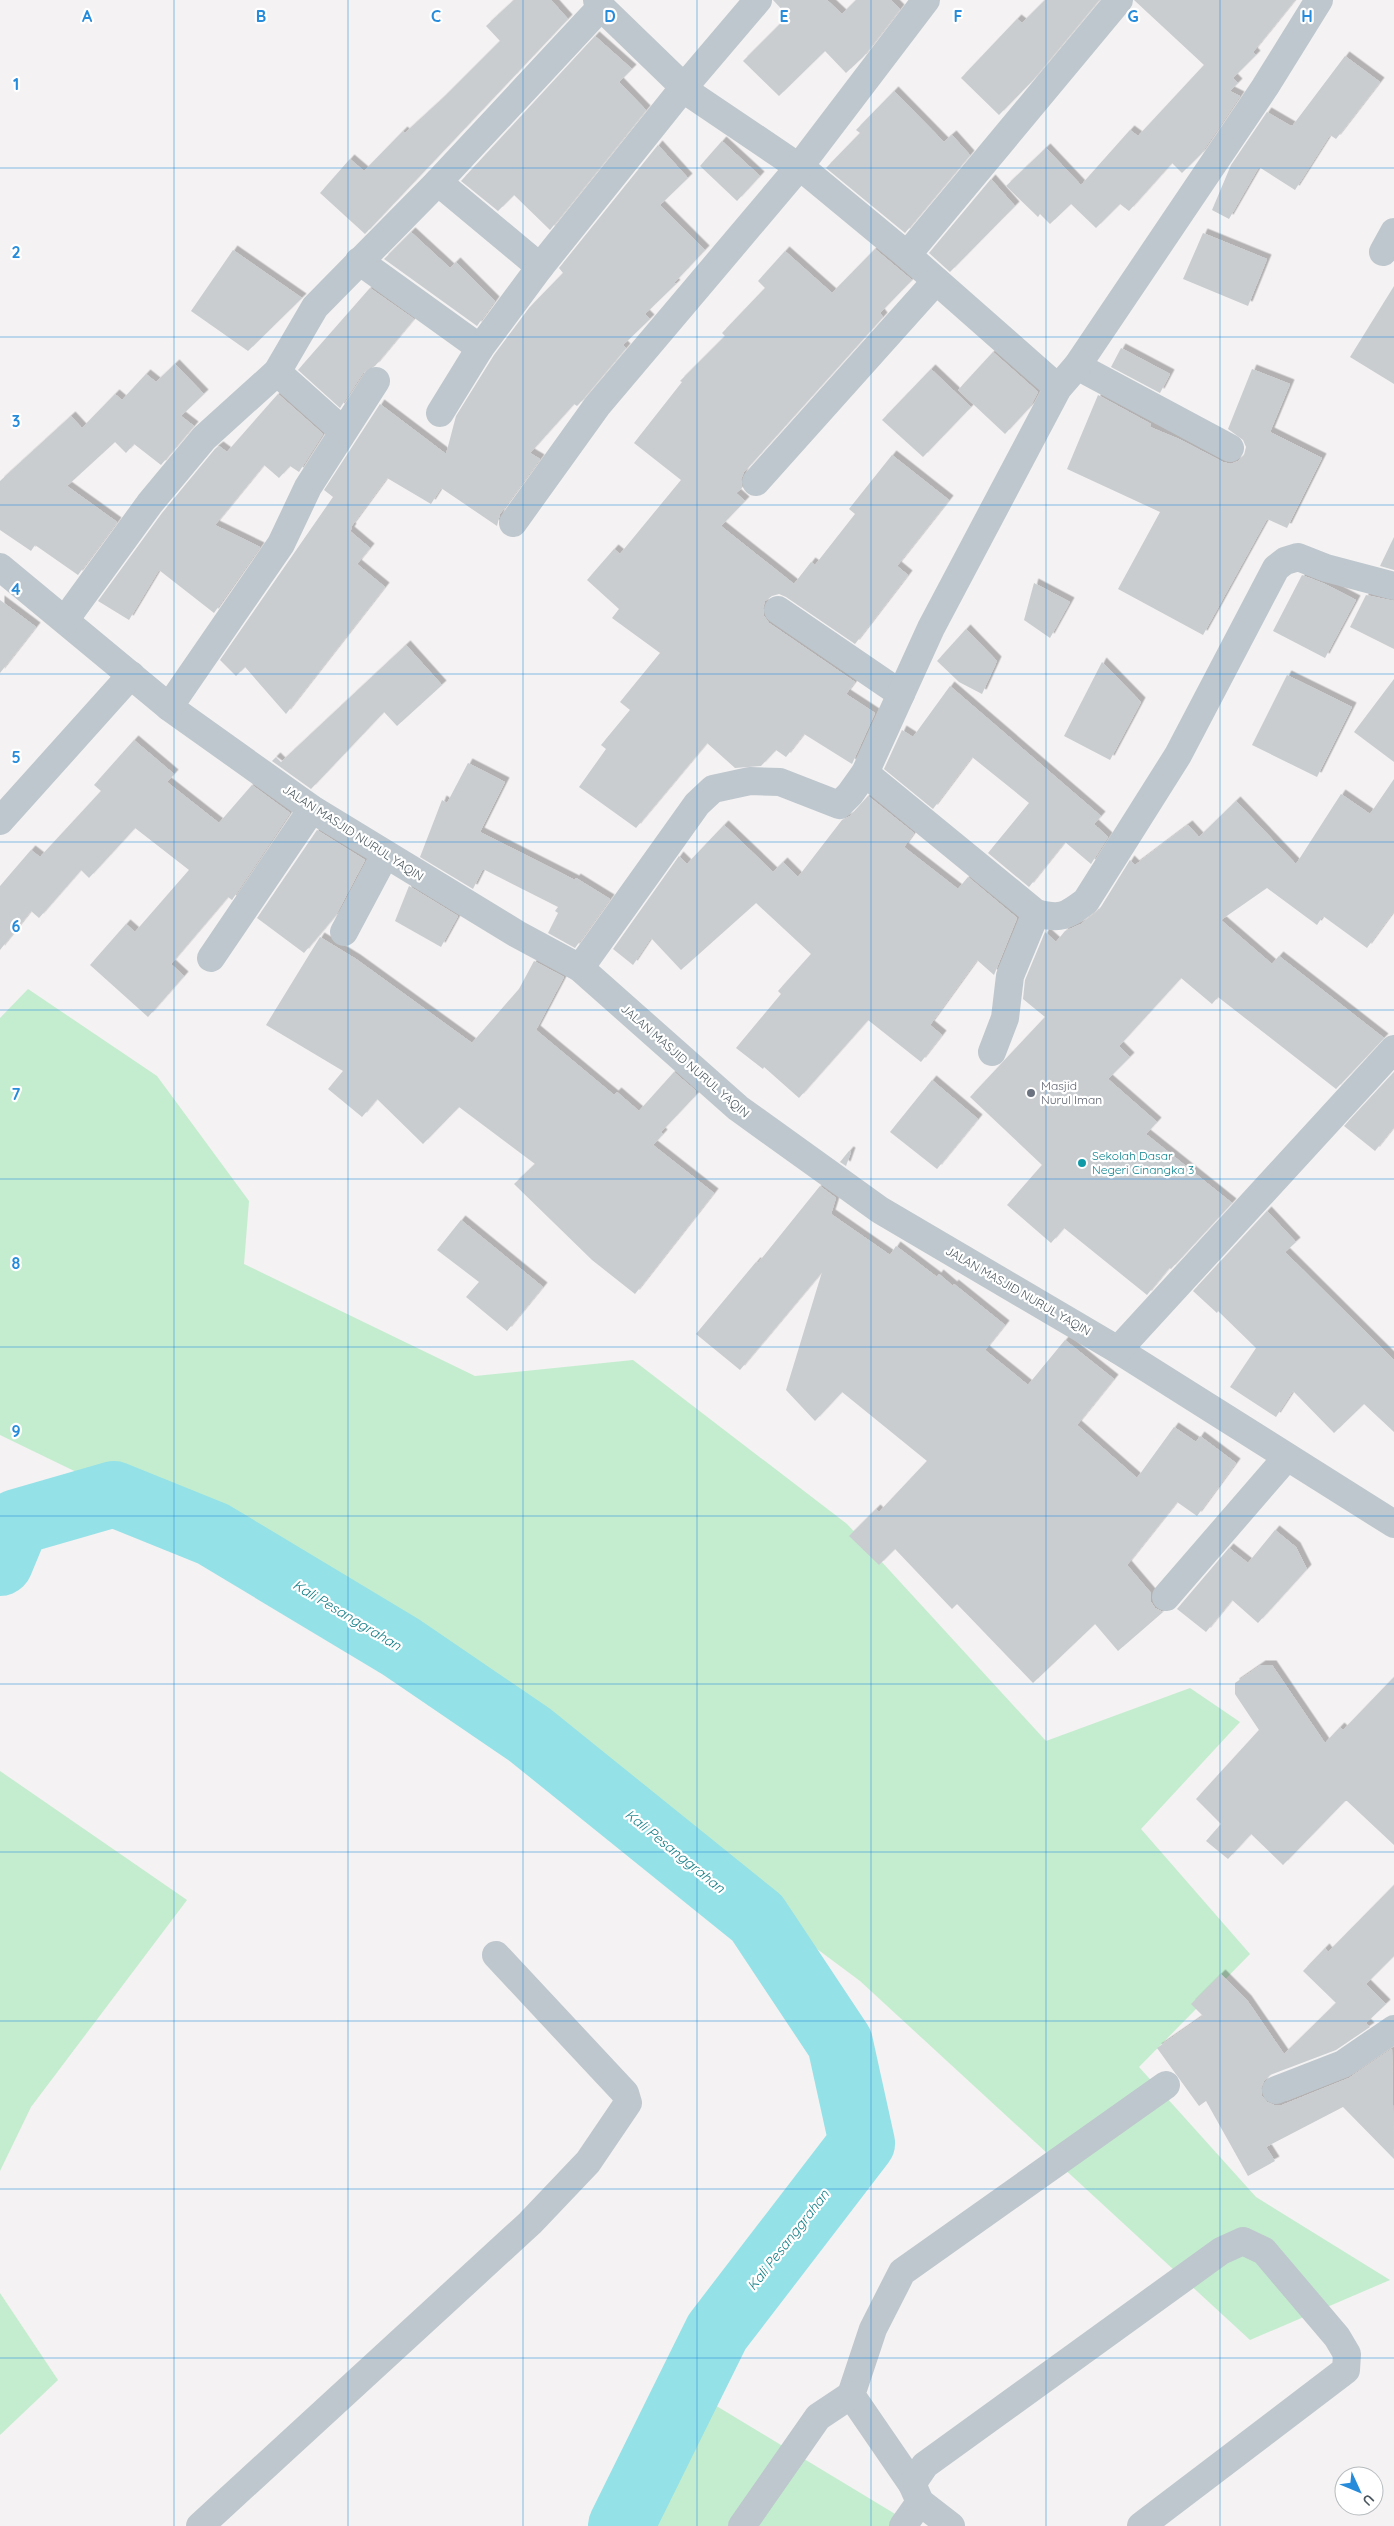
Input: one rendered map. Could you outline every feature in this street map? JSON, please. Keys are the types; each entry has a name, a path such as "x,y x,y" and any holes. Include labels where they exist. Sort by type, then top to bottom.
{"street":[{"path":"440,413 480,348 540,267 684,87 758,0"},
{"path":"513,523 597,406 800,167 926,0"},
{"path":"907,255 1119,0"},
{"path":"580,968 697,804 713,789 750,782 780,782 839,805 850,794 865,774 931,628 1058,388 1077,366 1265,87 1319,0"},
{"path":"65,620 150,503 204,438 278,372 316,307 438,182 599,4 692,95 800,167 907,255 1058,388"},
{"path":"438,182 540,267"},
{"path":"359,261 480,348"},
{"path":"756,482 936,282"},
{"path":"1077,366 1230,448"},
{"path":"278,372 343,431"},
{"path":"169,707 276,552 308,487 376,381"},
{"path":"865,774 1036,913 1052,918 1067,915 1086,901 1178,756 1276,568 1285,561 1298,556 1326,568 1394,586"},
{"name":"JALAN MASJID NURUL YAQIN","path":"0,567 169,707 312,809 517,934 580,968 738,1108 880,1210 1118,1350 1394,1524"},
{"path":"778,610 901,694"},
{"path":"0,821 131,675"},
{"path":"211,958 312,809"},
{"path":"344,932 385,855"},
{"path":"992,1052 1005,1018 1010,976 1036,913"},
{"path":"1118,1350 1394,1049"},
{"path":"1166,1597 1287,1457"},
{"path":"200,2526 530,2223 588,2162 628,2103 625,2093 496,1955"},
{"path":"1276,2090 1344,2064 1394,2029"},
{"path":"742,2526 818,2417 851,2394 873,2329 902,2272 1166,2085"},
{"path":"903,2526 925,2465 1221,2251 1243,2241 1264,2251 1338,2336 1347,2354 1346,2370 1141,2526"},
{"path":"851,2394 916,2493 951,2526"}],"green space":[{"path":"28,989 157,1076 249,1201 244,1264 475,1376 633,1360 847,1524 1046,1741 1190,1688 1240,1722 1141,1829 1250,1954 1139,2067 1256,2197 1390,2280 1250,2340 860,1981 365,1612 0,1435 0,1018"},
{"path":"0,1771 187,1900 31,2107 0,2171"},
{"path":"0,2293 58,2380 0,2435"},
{"path":"690,2390 915,2526 590,2526"}],"building":[{"path":"514,0 551,0 568,19 365,234 320,193 350,159 364,171 403,131 405,133 442,99 500,41 486,26"},
{"path":"773,0 827,0 842,14 856,0 891,0 900,9 863,57 846,73 825,51 779,96 743,61 788,16"},
{"path":"1045,0 1099,0 1033,80 999,115 961,78 1017,19 1022,23"},
{"path":"1134,0 1295,0 1253,52 1256,55 1233,78 1238,83 1230,91 1240,96 1201,154 1182,173 1172,163 1129,211 1120,204 1096,228 1071,204 1050,224 1040,214 1038,217 1006,186 1046,148 1081,185 1130,130 1138,136 1204,65"},
{"path":"595,36 632,69 619,82 646,110 550,230 514,195 498,211 461,181"},
{"path":"1345,56 1380,82 1336,139 1330,135 1295,190 1259,167 1229,219 1212,210 1231,165 1267,112 1291,126 1293,125"},
{"path":"894,91 944,142 952,135 970,155 905,233 826,168 860,133 856,130"},
{"path":"722,141 760,176 737,201 700,166"},
{"path":"658,145 688,178 660,205 705,250 674,283 676,284 645,314 650,319 623,345 626,348 579,404 577,406 574,404 530,453 540,459 500,514 497,526 441,488 431,504 387,478 350,531 370,548 357,564 385,587 286,714 245,667 236,676 220,660 333,497 324,490 380,404 446,454 456,416 494,355 529,308 563,273 559,268"},
{"path":"991,179 1015,206 950,272 929,253"},
{"path":"411,232 450,268 456,262 495,301 477,326 384,259"},
{"path":"1203,233 1267,259 1248,306 1183,279"},
{"path":"875,249 912,280 880,313 883,317 744,472 741,479 742,488 736,493 745,501 721,526 794,584 811,562 815,565 855,514 849,509 892,455 949,500 897,566 908,575 855,644 786,597 779,594 765,601 763,608 764,616 769,623 855,682 846,694 875,713 852,764 804,734 786,757 776,750 761,766 735,768 707,743 636,828 579,787 606,749 601,745 630,710 620,702 660,653 612,618 619,609 587,580 614,549 620,554 681,480 634,443 682,382 680,381 725,336 722,333 765,288 758,281 785,251 832,293"},
{"path":"233,250 302,298 248,351 191,311"},
{"path":"1394,286 1394,384 1350,357"},
{"path":"370,288 414,319 375,366 363,373 340,408 298,370"},
{"path":"1121,348 1170,374 1160,393 1111,367"},
{"path":"993,352 1038,392 1030,407 1005,434 958,390"},
{"path":"175,364 204,394 181,416 194,426 161,465 134,444 126,453 115,442 67,486 117,522 78,575 35,545 31,551 0,530 0,481 71,416 82,428 115,394 122,400 146,374 156,382"},
{"path":"931,369 971,407 923,457 882,420"},
{"path":"1252,369 1290,384 1270,432 1322,458 1287,528 1267,519 1203,635 1118,589 1160,512 1067,469 1098,395 1151,424 1150,427 1179,439 1223,462 1231,464 1238,461 1244,455 1246,447 1243,440 1228,429"},
{"path":"278,394 323,434 299,472 290,466 279,478 264,465 215,525 260,547 214,613 159,570 129,620 98,601 162,513 215,449 219,446 227,452"},
{"path":"1394,537 1394,570 1380,566"},
{"path":"1302,575 1356,600 1325,658 1273,631"},
{"path":"1034,583 1070,602 1050,638 1024,620"},
{"path":"1366,595 1394,601 1394,649 1350,627"},
{"path":"0,600 36,627 0,673"},
{"path":"966,629 997,661 982,694 959,682 937,661"},
{"path":"406,645 442,685 397,726 384,712 311,789 272,761 276,757 281,762"},
{"path":"1102,662 1141,702 1110,760 1064,736"},
{"path":"1287,675 1352,707 1317,777 1252,745"},
{"path":"1394,679 1394,762 1354,732"},
{"path":"950,686 1101,816 1094,824 1108,837 1091,864 1065,842 1029,887 988,853 1029,803 972,757 933,809 884,769 902,730 913,737"},
{"path":"134,740 174,774 167,782 219,823 252,785 290,813 232,900 228,897 171,964 184,976 148,1017 90,965 126,924 135,932 189,870 135,828 89,878 81,870 39,918 31,911 0,950 0,886 31,850 40,857 101,791 94,785"},
{"path":"468,763 505,782 480,832 575,880 576,878 610,899 575,948 548,933 558,913 555,911 558,907 483,869 473,889 420,857 442,800 447,803"},
{"path":"1394,779 1394,911 1367,948 1323,916 1317,925 1267,888 1221,920 1272,964 1279,956 1384,1038 1336,1089 1218,997 1212,1004 1181,978 1119,1046 1130,1057 1108,1079 1157,1122 1146,1134 1232,1203 1171,1269 1169,1268 1147,1295 1064,1228 1051,1243 1007,1205 1042,1165 970,1097 1045,1017 1023,999 1025,980 1045,932 1056,942 1065,931 1081,924 1099,910 1130,860 1135,865 1188,825 1199,837 1236,801 1296,864 1341,794 1370,814"},
{"path":"868,796 914,833 904,847 958,889 968,877 1017,918 994,975 977,960 930,1025 942,1035 921,1062 868,1020 799,1098 764,1067 763,1069 736,1048 781,994 778,991 811,954 756,903 681,970 651,938 633,965 613,949 679,856 687,864 724,825 773,872 783,862 798,877 842,820 850,816"},
{"path":"317,830 365,860 336,915 304,953 257,918"},
{"path":"409,886 458,916 441,947 395,921"},
{"path":"320,937 356,959 472,1043 519,989 534,961 564,977 536,1030 614,1095 617,1092 639,1111 674,1072 696,1091 696,1095 661,1132 663,1134 653,1145 714,1193 635,1294 592,1260 514,1184 535,1164 459,1107 423,1144 377,1099 362,1117 328,1089 343,1071 266,1025"},
{"path":"1394,1072 1394,1127 1375,1151 1344,1126"},
{"path":"932,1080 978,1119 937,1169 890,1132"},
{"path":"849,1151 851,1152 846,1166 840,1162"},
{"path":"820,1186 836,1198 831,1214 890,1255 896,1246 937,1277 939,1274 953,1286 954,1284 1005,1325 985,1350 1028,1385 1065,1340 1114,1379 1077,1425 1137,1478 1174,1427 1196,1442 1200,1436 1236,1463 1197,1516 1177,1502 1127,1565 1151,1593 1151,1602 1155,1608 1163,1612 1118,1651 1095,1624 1033,1683 957,1604 952,1609 895,1549 879,1565 849,1536 876,1509 879,1512 927,1461 842,1392 815,1421 786,1390 822,1272 740,1370 696,1334 756,1262 758,1263"},
{"path":"1267,1211 1296,1242 1285,1252 1394,1360 1394,1432 1364,1404 1334,1433 1293,1391 1276,1417 1230,1387 1256,1348 1218,1311 1217,1313 1193,1291"},
{"path":"461,1220 543,1287 507,1331 466,1297 479,1282 437,1250"},
{"path":"1275,1530 1296,1547 1307,1569 1258,1623 1232,1600 1206,1632 1177,1609 1229,1548 1248,1563"},
{"path":"1261,1665 1272,1665 1325,1743 1340,1727 1343,1730 1394,1677 1394,1845 1347,1801 1283,1865 1251,1834 1228,1859 1206,1841 1221,1824 1196,1799 1259,1730 1235,1694 1235,1683"},
{"path":"1394,1885 1394,1956 1366,1984 1386,2004 1366,2023 1370,2027 1336,2050 1270,2075 1264,2081 1261,2088 1262,2096 1267,2102 1274,2105 1282,2105 1349,2078 1392,2049 1394,2159 1343,2107 1266,2147 1275,2161 1248,2176 1206,2101 1199,2106 1157,2048 1203,2016 1191,2004 1221,1974 1247,2000 1284,2054 1336,2003 1303,1971 1325,1948 1328,1952"}],"waterway":[{"name":"Kali Pesanggrahan","path":"0,1563 17,1522 114,1494 213,1534 401,1647 530,1735 757,1918 840,2043 862,2143 717,2332 621,2526"}],"place":[{"name":"Masjid Nurul Iman","path":"1031,1093"},
{"name":"Sekolah Dasar Negeri Cinangka 3","path":"1082,1163"}]}
